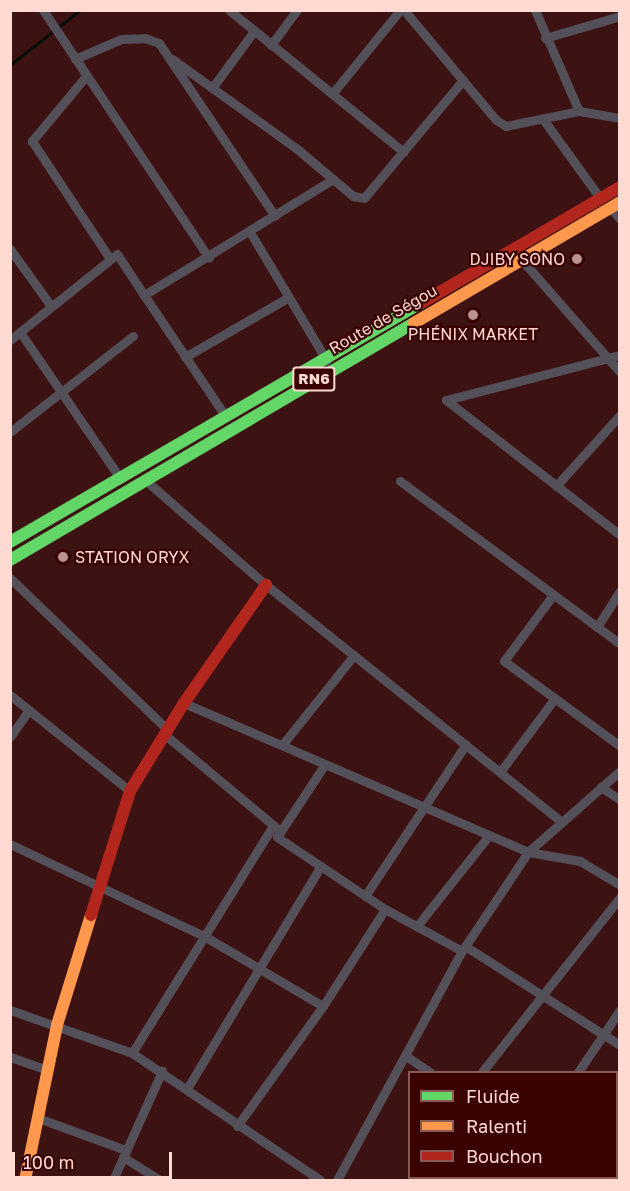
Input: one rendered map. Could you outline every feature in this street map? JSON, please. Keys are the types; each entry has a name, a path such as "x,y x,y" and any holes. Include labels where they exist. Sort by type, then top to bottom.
{"main road":[{"name":"Route de Ségou","path":"10,560 620,187"},
{"name":"Route de Ségou","path":"10,542 226,417 521,260 615,205"},
{"path":"25,1180 57,1025 130,791 184,703 266,585"}],"street":[{"path":"43,10 209,258"},
{"path":"229,10 404,152"},
{"path":"271,45 297,10"},
{"path":"332,94 402,10 506,126 579,111 620,118"},
{"path":"536,10 545,38 579,111"},
{"path":"545,38 618,17"},
{"path":"212,88 254,31"},
{"path":"75,59 121,39 145,38 159,43 172,59 275,216"},
{"path":"172,59 353,196 364,198 463,80"},
{"path":"86,76 32,141 110,259"},
{"path":"543,119 600,198"},
{"path":"144,295 209,258 333,179"},
{"path":"615,205 620,219"},
{"path":"250,232 329,363"},
{"path":"10,249 51,306"},
{"path":"10,340 117,254 226,417"},
{"path":"521,260 605,359 620,372"},
{"path":"185,357 289,297"},
{"path":"20,332 120,478"},
{"path":"10,432 133,336"},
{"path":"620,355 446,400 616,532 620,522"},
{"path":"556,486 620,415"},
{"path":"144,479 266,585 562,822"},
{"path":"400,482 620,644"},
{"path":"10,578 166,731 277,828 277,837 385,909 464,948 542,994 620,1045"},
{"path":"597,627 620,591"},
{"path":"553,595 504,661 620,746"},
{"path":"282,745 354,655"},
{"path":"10,695 130,791"},
{"path":"500,772 555,698"},
{"path":"184,703 528,852 580,861 620,885"},
{"path":"10,737 29,710"},
{"path":"365,896 466,744"},
{"path":"132,1053 204,936 277,828 326,764"},
{"path":"337,1180 464,948 528,852 620,771"},
{"path":"601,787 620,800"},
{"path":"417,926 489,835"},
{"path":"10,844 204,936 256,970 323,1006"},
{"path":"188,1087 256,970 321,866"},
{"path":"483,1071 620,897"},
{"path":"237,1126 323,1006 385,909"},
{"path":"10,1010 132,1053 188,1087 237,1126 320,1180"},
{"path":"579,1071 620,1010"},
{"path":"406,1056 428,1071"},
{"path":"10,1057 48,1070"},
{"path":"113,1180 162,1071"},
{"path":"38,1118 125,1153 160,1180"}],"waterway":[{"path":"10,65 80,10"}],"traffic: fast":[{"path":"10,542 421,303"},
{"path":"10,560 414,323"}],"traffic: slow":[{"path":"414,323 620,202"},
{"path":"25,1180 57,1025 91,915"}],"traffic: jam":[{"path":"421,303 620,187"},
{"path":"91,915 130,791 184,703 266,585"}],"place":[{"name":"DJIBY SONO","path":"577,259"},
{"name":"PHÉNIX MARKET","path":"473,315"},
{"name":"STATION ORYX","path":"63,557"}]}
